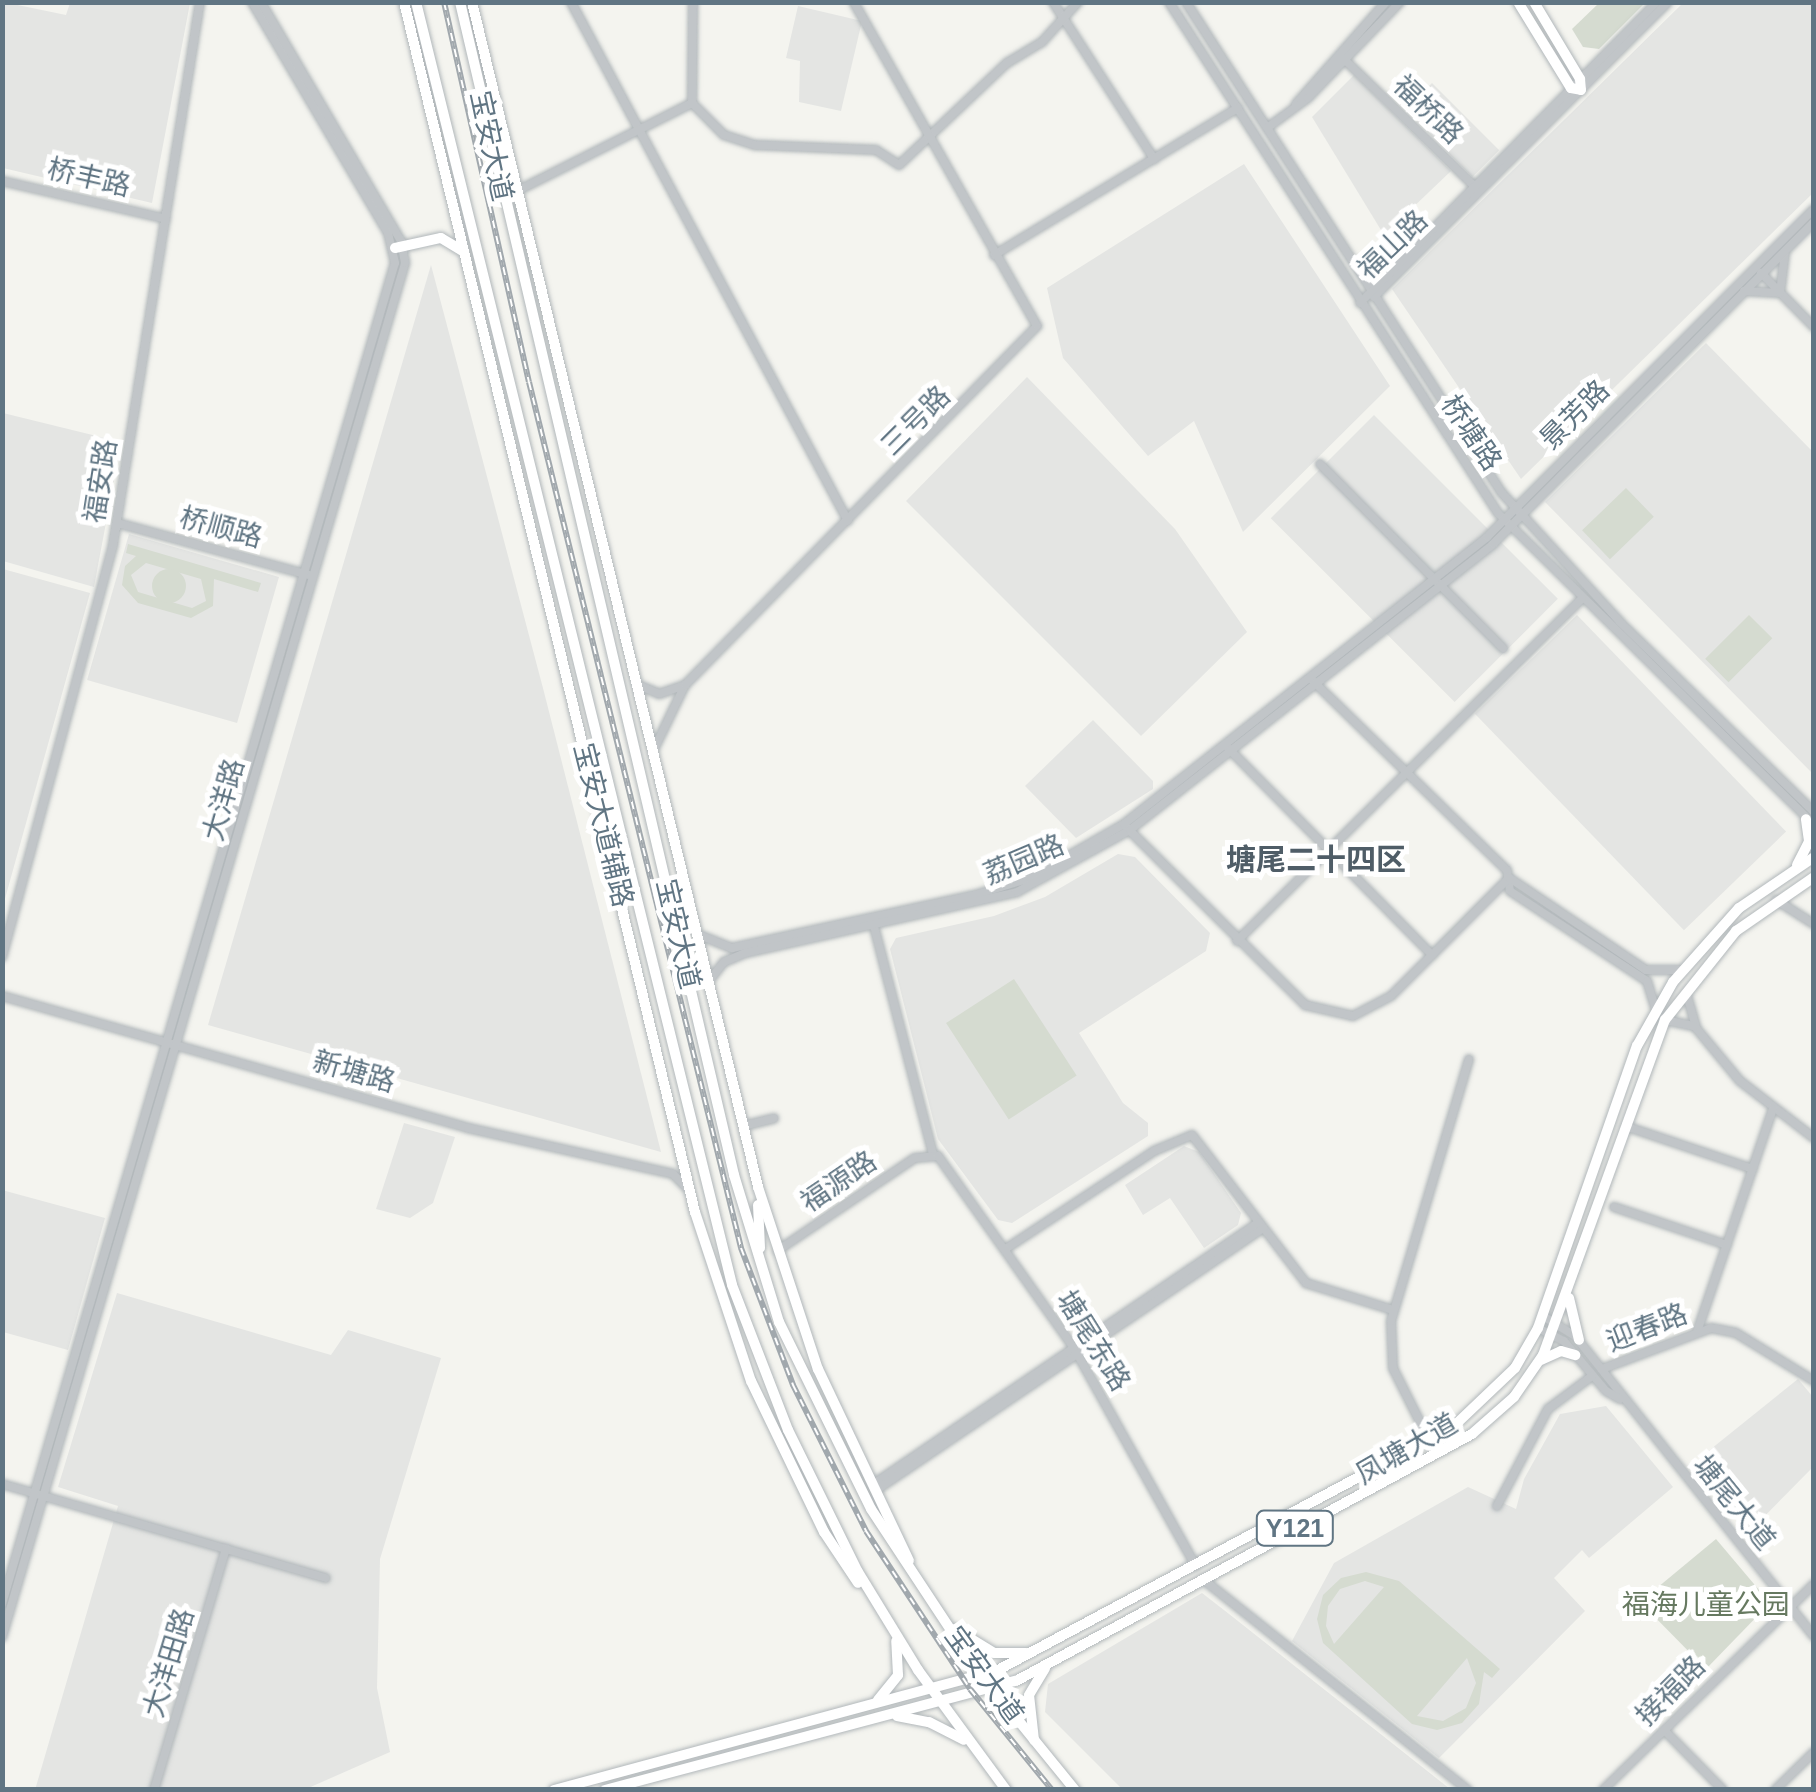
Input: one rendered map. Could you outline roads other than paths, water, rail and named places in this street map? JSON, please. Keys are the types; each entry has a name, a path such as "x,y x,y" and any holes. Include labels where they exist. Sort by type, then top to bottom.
{"main road":[{"name":"宝安大道辅路","path":"404,2 690,1191 736,1344 771,1426 836,1553 883,1616"},
{"name":"宝安大道","path":"416,2 728,1269 788,1430 883,1616 972,1748 1006,1790"},
{"name":"宝安大道","path":"460,2 536,348 760,1264 826,1428 914,1576 992,1690 1078,1790"},
{"path":"472,2 758,1187 818,1369 877,1486 914,1576"},
{"path":"1518,2 1577,86"},
{"path":"1534,2 1577,86"},
{"path":"398,245 441,230 455,214"},
{"path":"398,245 441,238 464,253"},
{"path":"1795,868 1810,841 1811,819"},
{"name":"凤塘大道","path":"554,1790 982,1676 1041,1650 1429,1440 1492,1393 1540,1322 1631,1060 1680,970 1739,908 1814,857"},
{"name":"凤塘大道","path":"604,1790 992,1690 1088,1644 1456,1444 1505,1406 1540,1360 1569,1296 1665,1020 1736,931 1814,876"},
{"path":"758,1187 760,1264"},
{"path":"1578,1216 1594,1221"},
{"path":"1569,1296 1579,1340"},
{"path":"1540,1360 1561,1351 1576,1355"},
{"path":"1492,1393 1505,1406"},
{"path":"942,1619 994,1653 1041,1650"},
{"path":"1079,1628 1088,1644"},
{"path":"871,1704 889,1693 898,1676 892,1631"},
{"path":"1034,1742 1030,1694 1050,1663"},
{"path":"886,1717 929,1722 972,1748"}],"street":[{"name":"福安路","path":"2,957 117,523 200,2"},
{"path":"252,2 398,245"},
{"path":"261,2 398,245"},
{"path":"571,2 848,520"},
{"path":"693,2 692,103 724,135 755,145 876,150 899,165 1006,63 1042,42 1078,2"},
{"path":"854,2 994,255 1238,108"},
{"path":"1053,2 1154,159"},
{"name":"桥塘路","path":"1169,2 1360,302 1507,523 1811,819"},
{"name":"桥塘路","path":"1186,2 1517,512 1811,819"},
{"path":"1296,104 1386,2"},
{"path":"1268,128 1344,60 1400,2"},
{"name":"福山路","path":"1360,302 1477,189 1657,2"},
{"name":"福山路","path":"1577,86 1668,2"},
{"name":"福桥路","path":"1344,60 1477,189"},
{"path":"519,190 692,103"},
{"name":"桥丰路","path":"2,180 166,219"},
{"name":"景芳路","path":"1313,680 1507,523 1759,271 1814,209"},
{"name":"景芳路","path":"1517,512 1744,291 1759,271 1814,222"},
{"name":"大洋路","path":"2,1637 39,1495 171,1044 404,266 398,245"},
{"path":"1780,293 1787,249"},
{"name":"三号路","path":"653,758 661,724 686,685 1037,326 1035,312 994,255"},
{"path":"1759,271 1814,327"},
{"path":"1744,291 1780,293"},
{"path":"1320,464 1504,648"},
{"name":"桥顺路","path":"117,523 309,575"},
{"path":"1237,940 1580,596"},
{"path":"1313,680 1509,878 1646,970 1680,970"},
{"name":"荔园路","path":"708,982 734,957 1016,892 1127,827 1313,680"},
{"path":"634,682 659,694 686,685"},
{"path":"1228,748 1432,955"},
{"path":"1127,827 1305,1005 1353,1016 1378,1008 1509,878"},
{"name":"荔园路","path":"698,934 732,948 974,895 1030,878 1127,827"},
{"path":"1509,878 1510,891 1647,981 1656,1010"},
{"path":"1776,900 1814,924"},
{"name":"塘尾东路","path":"874,926 930,1154 1006,1248 1076,1351 1196,1566"},
{"path":"1686,990 1696,1028 1773,1109 1814,1138"},
{"name":"新塘路","path":"2,996 468,1128 674,1174 690,1191"},
{"path":"1665,1020 1696,1028"},
{"path":"1429,1440 1393,1368 1393,1310 1469,1059"},
{"path":"1697,1332 1773,1109"},
{"path":"743,1126 774,1118"},
{"path":"1625,1126 1753,1169"},
{"path":"1006,1248 1186,1135 1202,1142 1312,1288 1393,1310"},
{"name":"福源路","path":"778,1251 930,1154"},
{"path":"1614,1208 1727,1245"},
{"path":"877,1486 1261,1225"},
{"name":"塘尾大道","path":"1540,1322 1579,1340 1620,1398 1814,1636"},
{"name":"塘尾大道","path":"1555,1327 1592,1376 1620,1398"},
{"name":"迎春路","path":"1602,1369 1697,1332 1736,1333 1814,1381"},
{"path":"1497,1506 1548,1410 1592,1376"},
{"path":"2,1484 326,1578"},
{"name":"大洋路","path":"2,1604 39,1495"},
{"name":"大洋田路","path":"154,1790 226,1550"},
{"path":"1204,1580 1468,1790"},
{"name":"接福路","path":"1604,1790 1814,1584"},
{"path":"1664,1730 1723,1790"},
{"path":"1775,1790 1814,1752"}],"railway":[{"path":"444,2 529,382 741,1248 793,1385 866,1531 970,1689 1052,1790"}],"district":[{"name":"塘尾二十四区","path":"1316,860"}],"park label":[{"name":"福海儿童公园","path":"1706,1605"}]}
